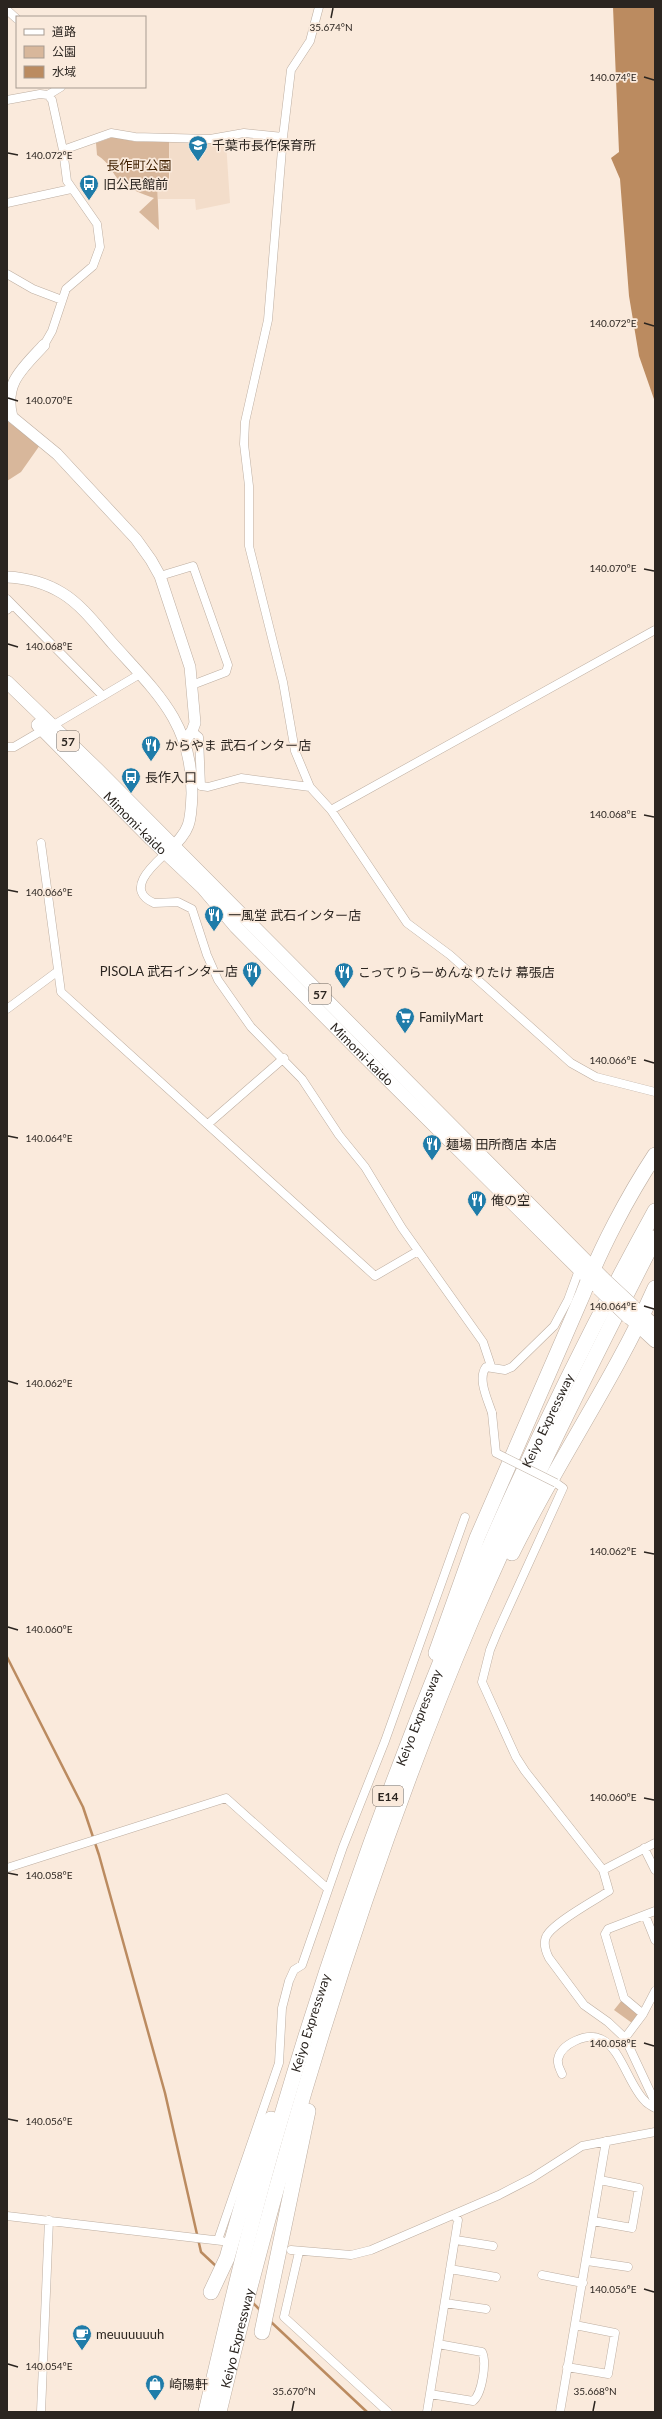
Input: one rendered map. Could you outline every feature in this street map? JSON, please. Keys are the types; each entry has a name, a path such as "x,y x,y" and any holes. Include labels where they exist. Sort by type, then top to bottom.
{"highway":[{"path":"404,1752 449,1612 476,1538 592,1277 652,1159"},
{"name":"Keiyo Expressway","path":"206,2412 256,2204 312,2017 362,1865 404,1752 481,1570 556,1403 655,1211"},
{"name":"Keiyo Expressway","path":"219,2412 243,2310 283,2165 328,2016 376,1870 424,1740 472,1620 570,1404 655,1238"},
{"path":"424,1740 525,1526 635,1316 655,1288"},
{"path":"262,2332 328,2016"},
{"path":"211,2292 227,2258 255,2159 312,2017"}],"main road":[{"name":"Mimomi-kaido","path":"7,682 47,728 592,1277 635,1316 655,1341"},
{"name":"Mimomi-kaido","path":"7,694 47,728"},
{"name":"Mimomi-kaido","path":"635,1316 655,1326"}],"street":[{"path":"319,7 310,41 291,70 283,137 268,320 245,422 244,444 249,486 250,551 283,682 295,751 310,787 331,810 407,922 450,955 571,1063 596,1077 655,1092"},
{"path":"7,10 16,18"},
{"path":"7,100 40,94 48,95 59,88"},
{"path":"48,95 52,100 63,150 67,181 97,224 100,247 93,266 70,284 66,289 52,332 44,345 13,382 8,396 12,417 57,454 84,483 136,539 160,576 190,667 195,723 192,731 185,741"},
{"path":"63,150 111,133 135,137 210,139 244,133 283,137"},
{"path":"7,203 72,189"},
{"path":"7,274 33,289 62,300"},
{"path":"160,576 193,566 228,665 226,672 192,685"},
{"path":"7,577 39,582 67,597 80,608 167,706 185,741 192,769 191,822 184,835 143,876 141,885 144,895 154,903 178,902 192,909 207,955 218,980 251,1027 284,1058 302,1079 339,1135 365,1167 402,1228 483,1342 491,1366"},
{"path":"9,605 103,696"},
{"path":"331,810 655,630"},
{"path":"7,747 14,747 140,674"},
{"path":"192,731 199,737 201,786 208,787 241,778 310,787"},
{"path":"41,842 61,992 375,1276 418,1251"},
{"path":"7,1009 58,971"},
{"path":"208,1124 284,1058"},
{"path":"592,1277 561,1315 548,1334 512,1367 505,1370 491,1366 486,1367 482,1376 492,1413 496,1453 564,1488 497,1633 490,1650 482,1682 522,1767 603,1870 609,1891 553,1927 546,1938 545,1949 549,1958 584,2005 608,2022 625,2038 655,2102"},
{"path":"7,2216 221,2241 279,2063 282,2008 289,1981 294,1970 302,1965 328,1888 385,1742 465,1517"},
{"path":"7,1868 86,1843 103,1836 226,1798 328,1888"},
{"path":"603,1870 655,1843"},
{"path":"644,1848 655,1870"},
{"path":"643,2014 624,1998 605,1934 608,1929 655,1911"},
{"path":"645,1915 655,1940"},
{"path":"625,2038 643,2014 655,1991"},
{"path":"562,2074 558,2065 558,2058 563,2050 581,2038 595,2037 602,2039 611,2048 644,2101 655,2108"},
{"path":"388,2412 284,2317 295,2251 351,2255 372,2250 454,2215 532,2178 582,2146 655,2132"},
{"path":"560,2412 606,2141"},
{"path":"593,2221 632,2228 639,2188 600,2180"},
{"path":"427,2412 456,2240 458,2220 454,2215"},
{"path":"41,2412 49,2220"},
{"path":"456,2240 493,2246"},
{"path":"587,2260 628,2267"},
{"path":"450,2269 496,2277"},
{"path":"542,2276 583,2283"},
{"path":"445,2303 486,2309"},
{"path":"568,2367 608,2374 615,2333 575,2325"},
{"path":"430,2394 474,2401 479,2397 485,2358 482,2352 438,2344"}],"shaded area":[{"name":"千葉市長作保育所","path":"169,141 213,144 226,142 230,203 196,210 195,199 158,199 157,181 170,180"}],"green space":[{"name":"長作町公園","path":"113,137 137,142 169,142 169,180 157,181 159,230 139,212 154,198 136,191 120,181 105,161 97,155 96,143"},
{"path":"7,421 40,445 21,472 7,481"},
{"path":"622,2000 638,2013 632,2023 614,2010"}],"water":[{"path":"613,7 655,7 655,402 639,356 629,296 620,179 611,158 619,152"}],"waterway":[{"path":"7,1657 83,1807 99,1855 165,2093 201,2252 217,2267"},
{"path":"252,2302 261,2311"},
{"path":"270,2321 367,2412"}],"place":[{"name":"千葉市長作保育所","path":"198,162"},
{"name":"旧公民館前","path":"89,201"},
{"name":"からやま 武石インター店","path":"151,762"},
{"name":"長作入口","path":"131,794"},
{"name":"一風堂 武石インター店","path":"214,932"},
{"name":"PISOLA 武石インター店","path":"252,988"},
{"name":"こってりらーめんなりたけ 幕張店","path":"344,989"},
{"name":"FamilyMart","path":"405,1034"},
{"name":"麺場 田所商店 本店","path":"432,1161"},
{"name":"俺の空","path":"477,1217"},
{"name":"meuuuuuuh","path":"82,2351"},
{"name":"崎陽軒","path":"155,2401"}]}
